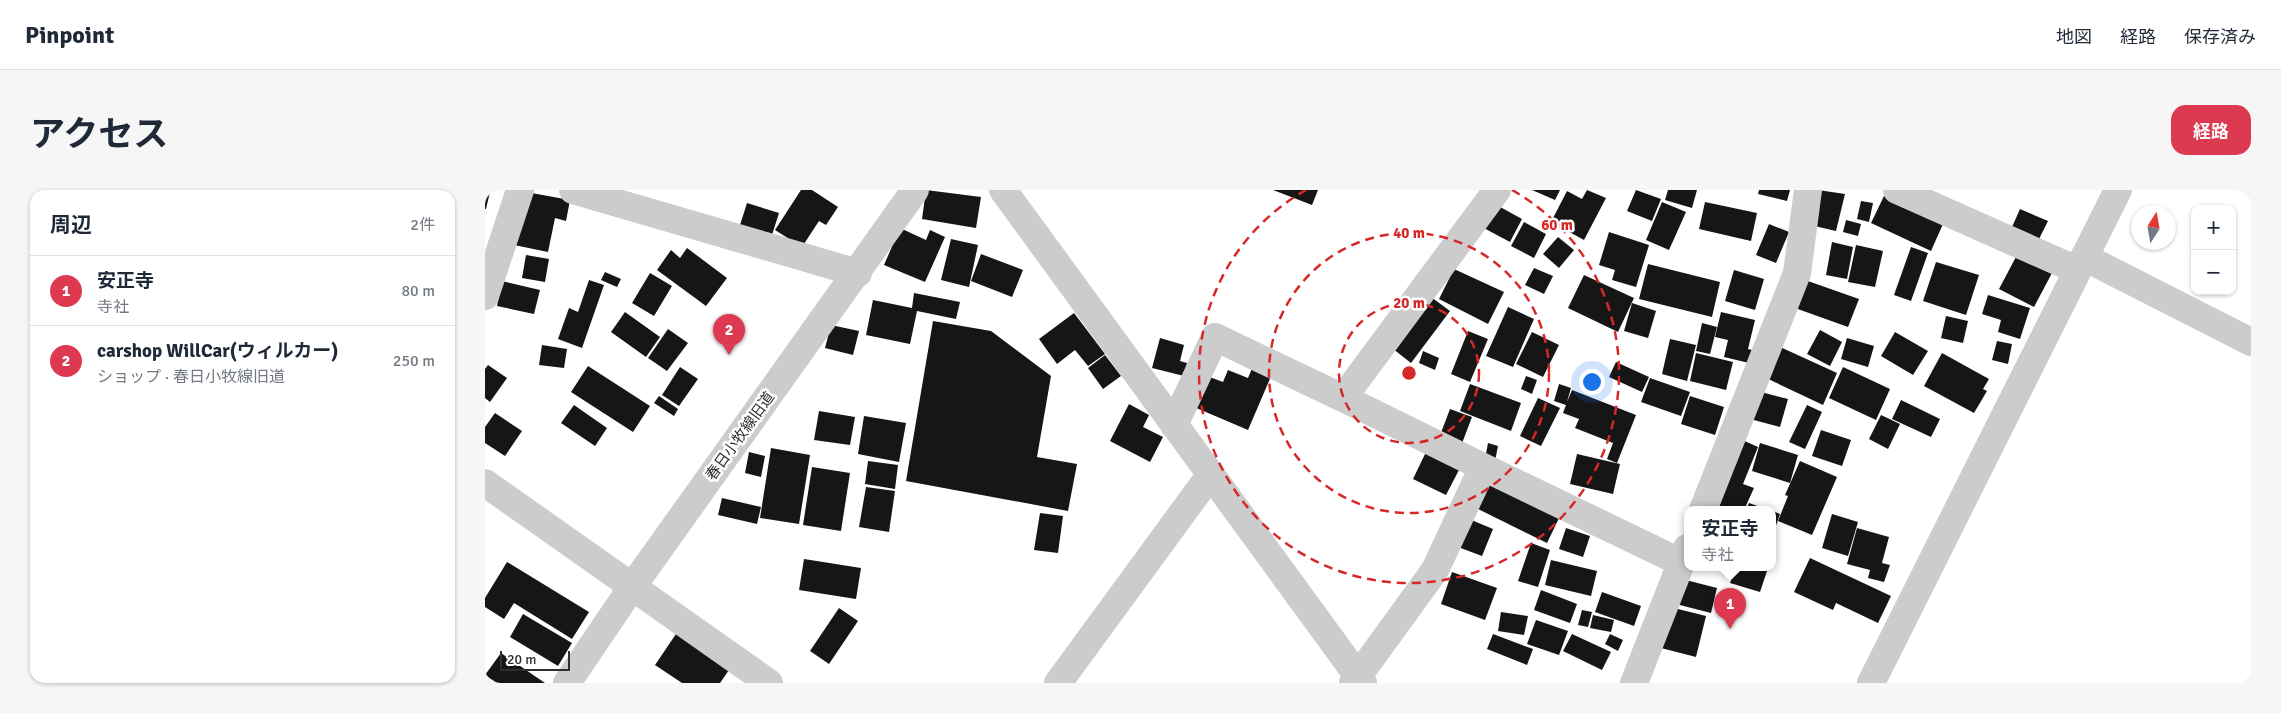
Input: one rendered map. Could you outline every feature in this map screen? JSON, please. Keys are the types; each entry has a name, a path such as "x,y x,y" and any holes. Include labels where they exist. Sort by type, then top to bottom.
{"street":[{"path":"485,296 520,190"},
{"path":"573,190 858,273"},
{"name":"春日小牧線旧道","path":"567,683 632,587 858,273 915,190"},
{"path":"1003,190 1211,474 1358,681 1435,570 1483,467"},
{"path":"1343,398 1497,190"},
{"path":"1705,506 1797,273 1808,190"},
{"path":"1897,190 2081,263 2251,342"},
{"path":"1871,683 2118,190"},
{"path":"1174,424 1215,337 1483,467 1684,556"},
{"path":"1058,683 1211,474"},
{"path":"485,483 769,683"},
{"path":"1643,680 1684,559"}],"building":[{"path":"801,190 812,190 838,207 826,225 819,221 802,247 775,230"},
{"path":"926,190 981,197 976,228 922,219"},
{"path":"1273,190 1318,190 1312,205"},
{"path":"1532,190 1560,190 1555,200"},
{"path":"1587,190 1606,198 1584,240 1551,222 1567,191 1582,199"},
{"path":"1636,190 1661,199 1652,221 1627,211"},
{"path":"1668,190 1697,190 1692,208 1665,200"},
{"path":"1759,190 1790,190 1787,201 1758,194"},
{"path":"1818,190 1845,194 1836,231 1810,225"},
{"path":"485,191 490,192 486,209 485,209"},
{"path":"526,192 570,200 566,221 555,218 548,252 514,245"},
{"path":"1884,196 1943,224 1931,251 1871,223"},
{"path":"1861,201 1873,203 1869,222 1857,219"},
{"path":"1662,202 1686,212 1669,250 1646,240"},
{"path":"1705,202 1757,213 1751,241 1699,229"},
{"path":"747,203 779,213 772,235 740,225"},
{"path":"1493,203 1522,219 1510,242 1480,226"},
{"path":"2020,209 2048,221 2039,239 2012,227"},
{"path":"1846,220 1861,224 1858,236 1843,232"},
{"path":"1524,222 1546,234 1534,258 1511,246"},
{"path":"1769,224 1789,232 1776,263 1756,255"},
{"path":"900,228 926,240 930,230 945,237 925,282 884,265"},
{"path":"1609,232 1649,245 1636,287 1612,280 1615,270 1599,265"},
{"path":"1558,237 1574,250 1559,268 1543,254"},
{"path":"951,239 978,245 969,287 941,280"},
{"path":"1832,242 1853,247 1847,279 1826,275"},
{"path":"1856,245 1883,251 1875,287 1848,282"},
{"path":"1911,247 1928,253 1911,301 1894,295"},
{"path":"687,248 727,278 706,306 657,270 671,250 680,258"},
{"path":"981,254 1023,270 1012,297 971,281"},
{"path":"526,255 549,259 545,282 522,278"},
{"path":"2017,255 2052,273 2034,307 1999,289"},
{"path":"1936,262 1979,275 1966,315 1923,301"},
{"path":"1648,264 1720,282 1712,317 1639,299"},
{"path":"1534,268 1553,276 1544,294 1525,285"},
{"path":"1454,269 1504,292 1488,324 1439,299"},
{"path":"1734,270 1764,279 1755,310 1725,301"},
{"path":"605,272 621,279 617,287 601,280"},
{"path":"650,273 672,286 654,316 632,303"},
{"path":"1584,275 1634,298 1618,332 1568,308"},
{"path":"589,280 604,285 582,348 558,339 569,308 578,312"},
{"path":"1805,280 1859,299 1848,327 1795,308"},
{"path":"502,281 540,290 534,314 497,306"},
{"path":"914,293 960,302 956,319 917,311 910,344 866,335 873,300 912,308"},
{"path":"1427,294 1450,311 1411,363 1388,345"},
{"path":"1988,295 2030,308 2020,339 1998,332 2001,320 1982,314"},
{"path":"1632,303 1656,311 1648,338 1624,331"},
{"path":"1508,307 1534,319 1513,367 1486,356"},
{"path":"625,312 660,337 646,357 611,332"},
{"path":"1721,312 1755,320 1748,349 1752,350 1749,363 1724,357 1728,340 1715,337"},
{"path":"1074,313 1105,354 1088,366 1075,350 1057,364 1039,339"},
{"path":"1946,316 1968,321 1963,343 1941,338"},
{"path":"933,321 991,331 1051,376 1037,457 1077,464 1068,511 906,481"},
{"path":"1702,323 1717,327 1710,354 1696,351"},
{"path":"831,325 859,331 853,355 825,348"},
{"path":"668,329 688,343 667,371 648,358"},
{"path":"1820,330 1842,342 1830,366 1807,354"},
{"path":"1468,331 1488,339 1470,382 1451,374"},
{"path":"1532,332 1559,345 1543,377 1516,364"},
{"path":"1895,332 1928,351 1913,375 1881,356"},
{"path":"1160,338 1184,345 1180,361 1187,363 1184,376 1152,368"},
{"path":"1847,338 1874,346 1868,367 1841,359"},
{"path":"1670,339 1696,345 1687,381 1662,374"},
{"path":"1997,341 2012,344 2008,364 1992,360"},
{"path":"542,345 567,349 564,368 539,365"},
{"path":"1778,346 1837,373 1823,405 1764,377"},
{"path":"1423,351 1439,358 1435,370 1419,363"},
{"path":"1696,353 1733,362 1726,390 1690,381"},
{"path":"1942,353 1989,379 1983,389 1987,391 1974,413 1924,386"},
{"path":"1105,355 1121,376 1103,389 1088,368"},
{"path":"1616,362 1649,377 1642,392 1609,377"},
{"path":"488,365 507,378 490,402 485,398 485,369"},
{"path":"588,366 650,406 633,432 571,392"},
{"path":"1253,366 1272,374 1248,430 1194,407 1207,376 1223,382 1228,370 1248,378"},
{"path":"680,367 698,379 679,406 662,395"},
{"path":"1843,367 1890,389 1876,420 1829,398"},
{"path":"1526,376 1537,380 1532,394 1521,389"},
{"path":"1650,378 1690,392 1681,416 1641,402"},
{"path":"1470,384 1521,403 1511,431 1460,411"},
{"path":"1559,384 1571,388 1567,402 1572,390 1636,415 1617,463 1607,459 1613,443 1575,428 1579,419 1563,413 1566,405 1554,401"},
{"path":"1757,391 1788,399 1780,427 1750,419"},
{"path":"659,396 678,409 674,416 654,403"},
{"path":"1690,396 1724,407 1715,435 1681,424"},
{"path":"1538,398 1560,408 1541,446 1520,436"},
{"path":"1901,400 1940,419 1931,437 1892,419"},
{"path":"1129,404 1149,415 1143,427 1163,437 1150,462 1110,441"},
{"path":"574,405 607,428 595,446 561,423"},
{"path":"1807,405 1822,412 1805,449 1789,442"},
{"path":"1450,409 1472,417 1461,446 1439,438"},
{"path":"819,411 855,417 850,445 814,440"},
{"path":"495,413 522,431 505,456 485,443 485,427"},
{"path":"1881,415 1900,424 1888,449 1869,439"},
{"path":"864,416 906,423 899,462 858,454"},
{"path":"1821,430 1851,440 1842,466 1812,456"},
{"path":"1738,438 1758,447 1743,484 1754,488 1746,506 1707,506"},
{"path":"1488,443 1498,446 1495,461 1485,459"},
{"path":"1760,443 1798,455 1790,483 1752,471"},
{"path":"771,448 810,455 799,524 760,518"},
{"path":"749,452 765,456 761,477 745,473"},
{"path":"1426,452 1460,468 1446,495 1413,479"},
{"path":"1577,454 1620,464 1613,494 1570,484"},
{"path":"868,461 898,465 895,489 865,484"},
{"path":"1800,461 1837,477 1812,535 1778,521 1788,496 1785,495"},
{"path":"812,467 850,473 841,531 803,525"},
{"path":"1487,477 1561,514 1547,543 1472,506"},
{"path":"866,487 895,491 889,532 859,527"},
{"path":"722,498 761,507 757,524 718,515"},
{"path":"1776,512 1780,514 1776,525"},
{"path":"1040,513 1063,516 1058,553 1034,550"},
{"path":"1832,514 1858,522 1848,556 1822,548"},
{"path":"1469,519 1493,529 1482,556 1458,547"},
{"path":"1566,528 1590,536 1583,557 1559,549"},
{"path":"1857,528 1889,537 1882,563 1890,565 1884,582 1868,578 1870,570 1847,564"},
{"path":"1531,543 1550,550 1538,587 1518,581"},
{"path":"1810,558 1891,596 1878,623 1836,603 1833,610 1794,592"},
{"path":"804,559 861,568 856,599 799,590"},
{"path":"1551,560 1597,571 1591,596 1545,585"},
{"path":"507,562 589,612 572,639 514,603 504,619 485,607 485,598"},
{"path":"1734,571 1767,571 1760,592 1730,583"},
{"path":"1452,572 1497,588 1485,620 1441,604"},
{"path":"1678,578 1717,588 1711,613 1672,603"},
{"path":"1541,590 1577,604 1570,623 1534,610"},
{"path":"1602,592 1641,606 1634,626 1595,612"},
{"path":"1666,606 1706,616 1696,657 1657,647"},
{"path":"839,608 858,621 829,664 810,651"},
{"path":"1582,610 1592,612 1588,627 1578,625"},
{"path":"1501,612 1528,616 1524,635 1498,631"},
{"path":"523,614 572,643 558,666 510,637"},
{"path":"1593,615 1614,620 1611,632 1590,628"},
{"path":"1536,620 1568,631 1559,655 1527,644"},
{"path":"676,634 729,670 720,683 682,683 655,665"},
{"path":"1493,634 1533,649 1527,665 1487,649"},
{"path":"1572,634 1611,652 1602,670 1563,651"},
{"path":"1610,634 1623,640 1618,651 1605,644"},
{"path":"501,653 545,683 497,683 485,675"}],"place":[{"name":"carshop WillCar(ウィルカー)","path":"729,355"},
{"name":"安正寺","path":"1730,629"}]}
